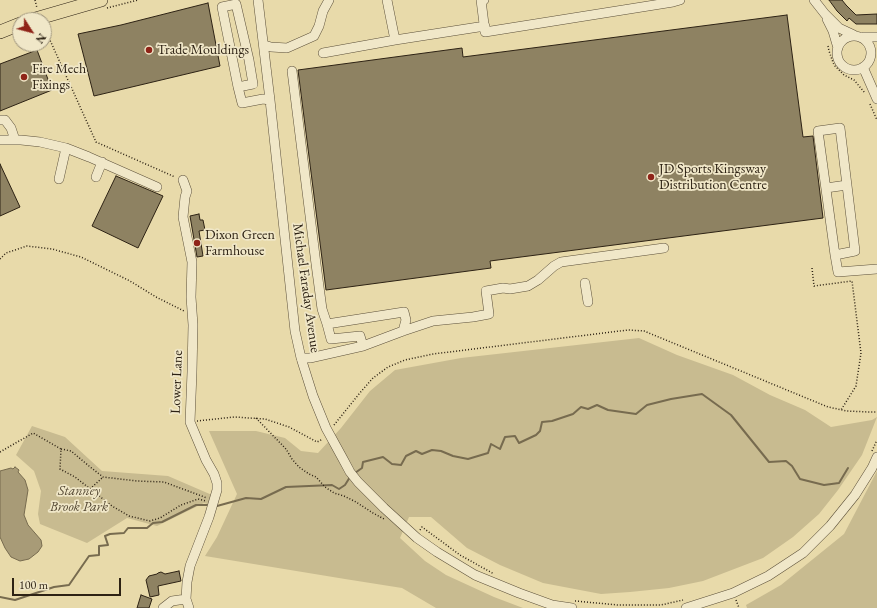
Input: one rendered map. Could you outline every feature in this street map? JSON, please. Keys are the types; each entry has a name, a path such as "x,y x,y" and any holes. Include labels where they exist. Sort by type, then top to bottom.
{"highway":[{"path":"48,12 101,0"},
{"path":"0,32 12,27"}],"street":[{"name":"Michael Faraday Avenue","path":"258,0 295,331 301,358 313,396 328,432 353,475 384,508 417,538 475,575 552,605 573,604"},
{"path":"264,45 287,48 314,36 320,26 322,11 329,0"},
{"path":"387,0 395,40"},
{"path":"484,0 481,0 485,32 680,0"},
{"path":"814,0 839,28 858,36 870,45 872,54"},
{"path":"238,87 253,84 236,4 222,7 238,87 242,103 263,99 270,100"},
{"path":"825,14 833,31 840,62 848,69 854,70 863,67 869,62 877,45"},
{"path":"323,53 484,26"},
{"path":"838,48 839,44 848,36 877,37"},
{"path":"863,67 872,99"},
{"path":"292,70 322,309 331,339 360,336 362,346"},
{"path":"0,120 5,120 11,128 15,140"},
{"path":"835,255 855,251 840,128 818,131 835,255 838,272 877,269"},
{"path":"0,140 40,142 66,148 102,162 157,187"},
{"path":"59,179 66,148"},
{"path":"96,177 102,162"},
{"name":"Lower Lane","path":"183,180 187,191 183,217 192,262 192,372 190,422 217,483 214,502 190,566 186,582 187,604"},
{"path":"826,188 847,185"},
{"path":"301,358 310,358 362,346 433,322 473,318 489,314 486,291 528,286 561,262 664,248"},
{"path":"585,283 588,302"},
{"path":"327,324 404,312 406,320 403,331"},
{"path":"685,604 733,593 768,576 803,553 830,526 855,495 872,468 873,456"},
{"path":"163,608 172,601 187,604"}],"path":[{"path":"35,0 35,12"},
{"path":"828,41 829,51 834,65 844,75 854,80 865,93"},
{"path":"52,45 96,142 183,180"},
{"path":"872,99 877,120"},
{"path":"0,259 6,252 27,246 52,249 81,257 192,314"},
{"path":"812,268 814,286 852,281 861,353 856,386 841,410"},
{"path":"190,422 234,417 265,419 289,427 317,442 322,440 358,394 373,378 388,367 405,360 433,354 628,330 644,331 828,407 847,411 877,412"},
{"path":"256,418 286,449 299,467 316,477 325,487 334,493 356,502 373,514 387,521"},
{"path":"0,452 33,433 61,449 71,451 103,477 137,481 164,482 204,496 214,502"},
{"path":"873,456 877,440"},
{"path":"61,449 60,469 75,477 112,506 129,516 150,521 160,518 181,505 198,499 214,502"},
{"path":"90,489 103,477"},
{"path":"417,538 422,527 460,556 499,576"},
{"path":"573,604 685,604"}],"green space":[{"path":"639,338 677,355 733,375 770,395 805,410 831,427 872,420 877,417 862,455 838,490 819,514 793,537 763,558 703,581 669,588 601,594 543,583 500,565 467,548 431,517 409,517 400,538 425,561 446,575 494,597 523,608 436,608 402,588 205,556 217,537 237,494 209,431 256,431 285,438 301,451 318,453 341,428 370,391 395,370 461,358"},
{"name":"Stanney Brook Park","path":"32,426 65,437 102,471 168,476 212,495 212,505 204,503 157,526 127,518 87,543 40,524 38,514 41,491 34,471 16,455"},
{"path":"877,471 877,608 747,608 746,605 781,585 844,534"}],"shaded area":[{"path":"15,467 19,470 18,472 25,480 28,490 24,515 28,525 41,540 42,546 38,552 29,559 20,561 11,557 0,537 0,471 11,468 13,469"}],"building":[{"path":"829,0 842,0 856,15 877,14 877,24 856,24 849,18 847,21"},
{"name":"Trade Mouldings","path":"208,3 220,66 94,96 78,34 121,25"},
{"name":"JD Sports Kingsway Distribution Centre","path":"787,15 803,137 813,136 823,218 490,261 491,268 326,290 298,70 462,48 463,57"},
{"name":"Fire Mech Fixings","path":"32,52 38,52 52,90 0,111 0,64"},
{"path":"0,164 20,207 0,216"},
{"path":"116,176 163,196 138,248 92,226"},
{"name":"Dixon Green Farmhouse","path":"199,214 200,220 203,220 205,230 199,231 203,256 197,257 190,216"},
{"path":"179,571 181,581 158,586 159,595 150,597 146,580 149,576 161,572 165,574"},
{"path":"141,595 152,599 149,608 137,608"}],"waterway":[{"path":"355,473 362,468 363,462 383,457 392,464 401,465 406,456 416,451 422,454 432,450 441,451 453,456 468,459 488,453 491,444 500,449 505,437 515,436 519,443 536,435 540,431 542,422 552,421 573,414 581,407 588,409 597,405 608,410 636,414 647,405 702,394 731,415 769,462 786,461 792,466 800,479 824,485 839,483 848,468"},
{"path":"217,506 246,498 261,499 286,487 332,485 339,489 345,485 350,477"},
{"path":"0,597 15,600 54,587 69,585 89,556 99,555 99,546 108,545 105,536 124,533 128,528 147,528 153,523 162,522 196,505 207,505"}],"place":[{"name":"Trade Mouldings","path":"149,50"},
{"name":"Fire Mech Fixings","path":"24,77"},
{"name":"JD Sports Kingsway Distribution Centre","path":"651,177"},
{"name":"Dixon Green Farmhouse","path":"197,243"}]}
